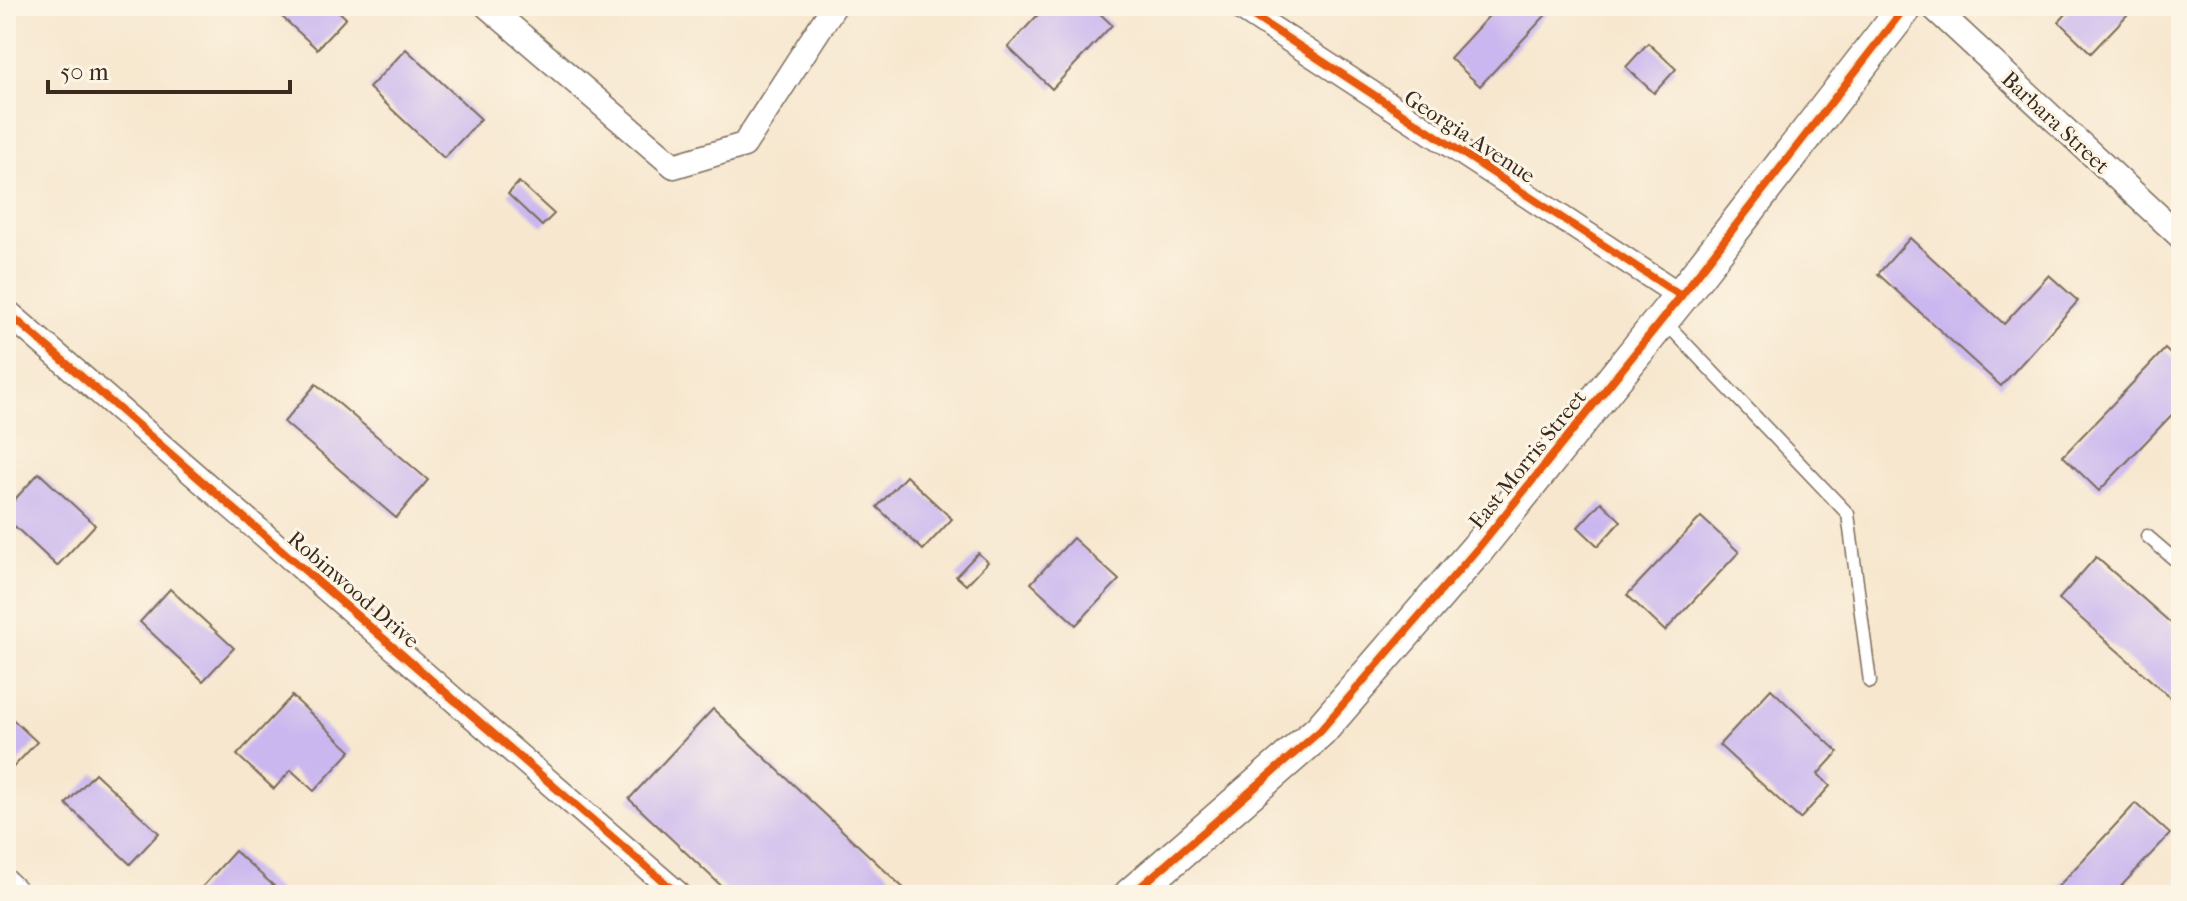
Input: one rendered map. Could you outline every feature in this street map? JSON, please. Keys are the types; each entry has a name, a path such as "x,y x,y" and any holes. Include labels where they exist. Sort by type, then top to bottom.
{"main road":[{"name":"East Morris Street","path":"1131,895 1320,731 1478,548 1672,308 1906,6"}],"street":[{"path":"487,6 674,166 744,145 834,6"},
{"name":"Georgia Avenue","path":"1238,6 1672,308"},
{"name":"Barbara Street","path":"1932,6 2181,237"},
{"name":"Robinwood Drive","path":"6,311 679,895"},
{"path":"6,882 19,895"}],"lane":[{"path":"1672,308 1848,514 1870,682"},
{"path":"2147,536 2181,565"}],"building":[{"path":"289,6 333,6 346,18 317,49 280,15"},
{"path":"1046,6 1092,6 1112,25 1052,89 1008,47"},
{"path":"1498,6 1554,6 1480,86 1450,58"},
{"path":"2073,6 2119,6 2128,14 2091,53 2059,22"},
{"path":"1648,43 1676,69 1654,93 1626,67"},
{"path":"406,49 481,119 444,158 369,88"},
{"path":"519,182 554,214 542,226 508,194"},
{"path":"1910,238 2004,324 2049,275 2078,301 2001,386 1878,274"},
{"path":"2165,349 2181,364 2181,405 2099,491 2063,456"},
{"path":"316,384 428,480 396,518 284,422"},
{"path":"39,473 95,525 57,566 6,518 6,509"},
{"path":"906,476 952,519 923,550 877,507"},
{"path":"1601,502 1621,521 1598,546 1578,527"},
{"path":"1701,517 1739,552 1665,631 1627,595"},
{"path":"1073,538 1119,580 1076,625 1031,583"},
{"path":"978,553 988,562 966,585 956,576"},
{"path":"2096,557 2181,632 2181,707 2059,599"},
{"path":"170,589 234,648 203,681 140,622"},
{"path":"1771,689 1838,752 1818,774 1830,786 1800,819 1719,745"},
{"path":"292,696 351,751 314,791 291,770 274,789 237,755"},
{"path":"713,709 911,895 731,895 629,799"},
{"path":"6,713 37,742 6,775"},
{"path":"95,773 159,833 130,864 66,804"},
{"path":"2136,803 2170,834 2113,895 2050,895"},
{"path":"235,851 284,895 195,895"}],"cycle path":[{"path":"1238,6 1681,296"},
{"path":"1131,895 1320,731 1478,548 1681,296 1906,6"},
{"path":"6,311 679,895"}]}
